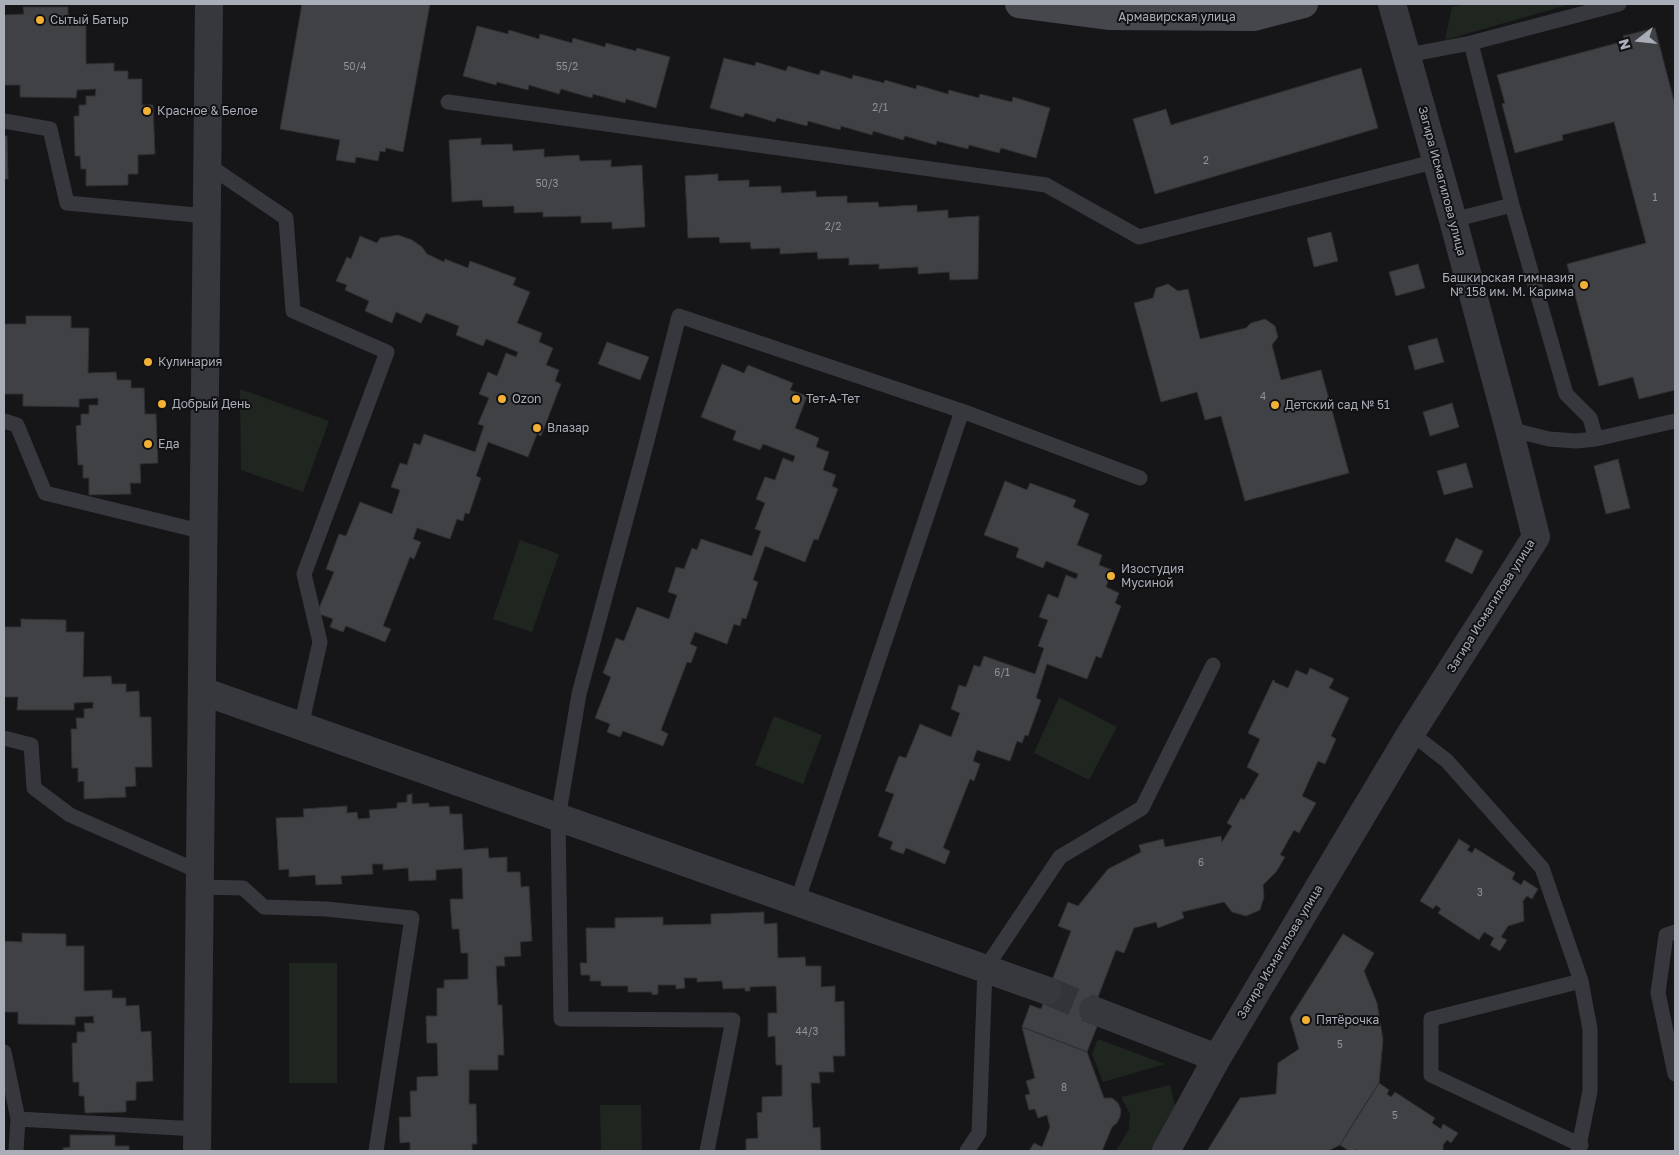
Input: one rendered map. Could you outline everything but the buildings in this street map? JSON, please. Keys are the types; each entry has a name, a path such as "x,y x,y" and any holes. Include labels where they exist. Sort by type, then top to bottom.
{"street":[{"path":"197,1140 209,4"},
{"name":"Армавирская улица","path":"1019,4 1110,16 1254,17 1304,4"},
{"name":"Загира Исмагилова улица","path":"1166,1151 1217,1058 1411,733 1536,537 1453,220 1408,55 1392,4"},
{"path":"202,692 1048,991"},
{"path":"1093,1010 1217,1058"}],"lane":[{"path":"1408,55 1472,43 1619,4"},
{"path":"1472,43 1512,205 1566,394 1590,418 1596,439"},
{"path":"448,102 1046,185 1139,237 1437,161"},
{"path":"4,121 50,129 67,203 207,216"},
{"path":"208,165 286,218 293,311 387,352 304,574 320,642 301,726"},
{"path":"1453,220 1512,205"},
{"path":"707,1151 733,1020 561,1019 558,818 579,694 644,456 679,316 962,411 1140,478"},
{"path":"797,902 962,411"},
{"path":"4,421 17,425 45,493 204,532"},
{"path":"1509,430 1549,439 1576,441 1596,439 1675,421"},
{"path":"968,1151 979,1133 985,969 1060,857 1142,808 1213,665"},
{"path":"1411,733 1447,761 1542,868 1581,981 1590,1029 1590,1091 1580,1148 1431,1075 1431,1019 1581,981"},
{"path":"4,738 31,745 34,788 70,816 200,880 243,888 264,907 326,909 412,918 376,1151"},
{"path":"1675,932 1666,935 1658,993 1675,1074"},
{"path":"4,1052 18,1119 16,1151"},
{"path":"18,1119 197,1140"}],"shaded area":[{"path":"1466,4 1571,4 1445,40 1452,7"},
{"path":"240,389 329,421 303,492 241,470"},
{"path":"520,540 559,554 532,632 493,619"},
{"path":"1059,697 1117,727 1089,780 1034,753"},
{"path":"774,716 822,735 803,784 755,765"},
{"path":"289,963 337,963 337,1083 289,1083"},
{"path":"1098,1039 1165,1064 1103,1082 1092,1054"},
{"path":"1170,1085 1176,1110 1152,1151 1116,1151 1129,1129 1130,1114 1121,1097"},
{"path":"600,1105 641,1105 642,1151 601,1151"}],"tunnel":[{"path":"1048,991 1093,1010"}],"place":[{"name":"Сытый Батыр","path":"40,20"},
{"name":"Красное & Белое","path":"147,111"},
{"name":"Башкирская гимназия № 158 им. М. Карима","path":"1584,285"},
{"name":"Кулинария","path":"148,362"},
{"name":"Ozon","path":"502,399"},
{"name":"Тет-А-Тет","path":"796,399"},
{"name":"Добрый День","path":"162,404"},
{"name":"Детский сад № 51","path":"1275,405"},
{"name":"Влазар","path":"537,428"},
{"name":"Еда","path":"148,444"},
{"name":"Изостудия Мусиной","path":"1111,576"},
{"name":"Пятёрочка","path":"1306,1020"}]}
